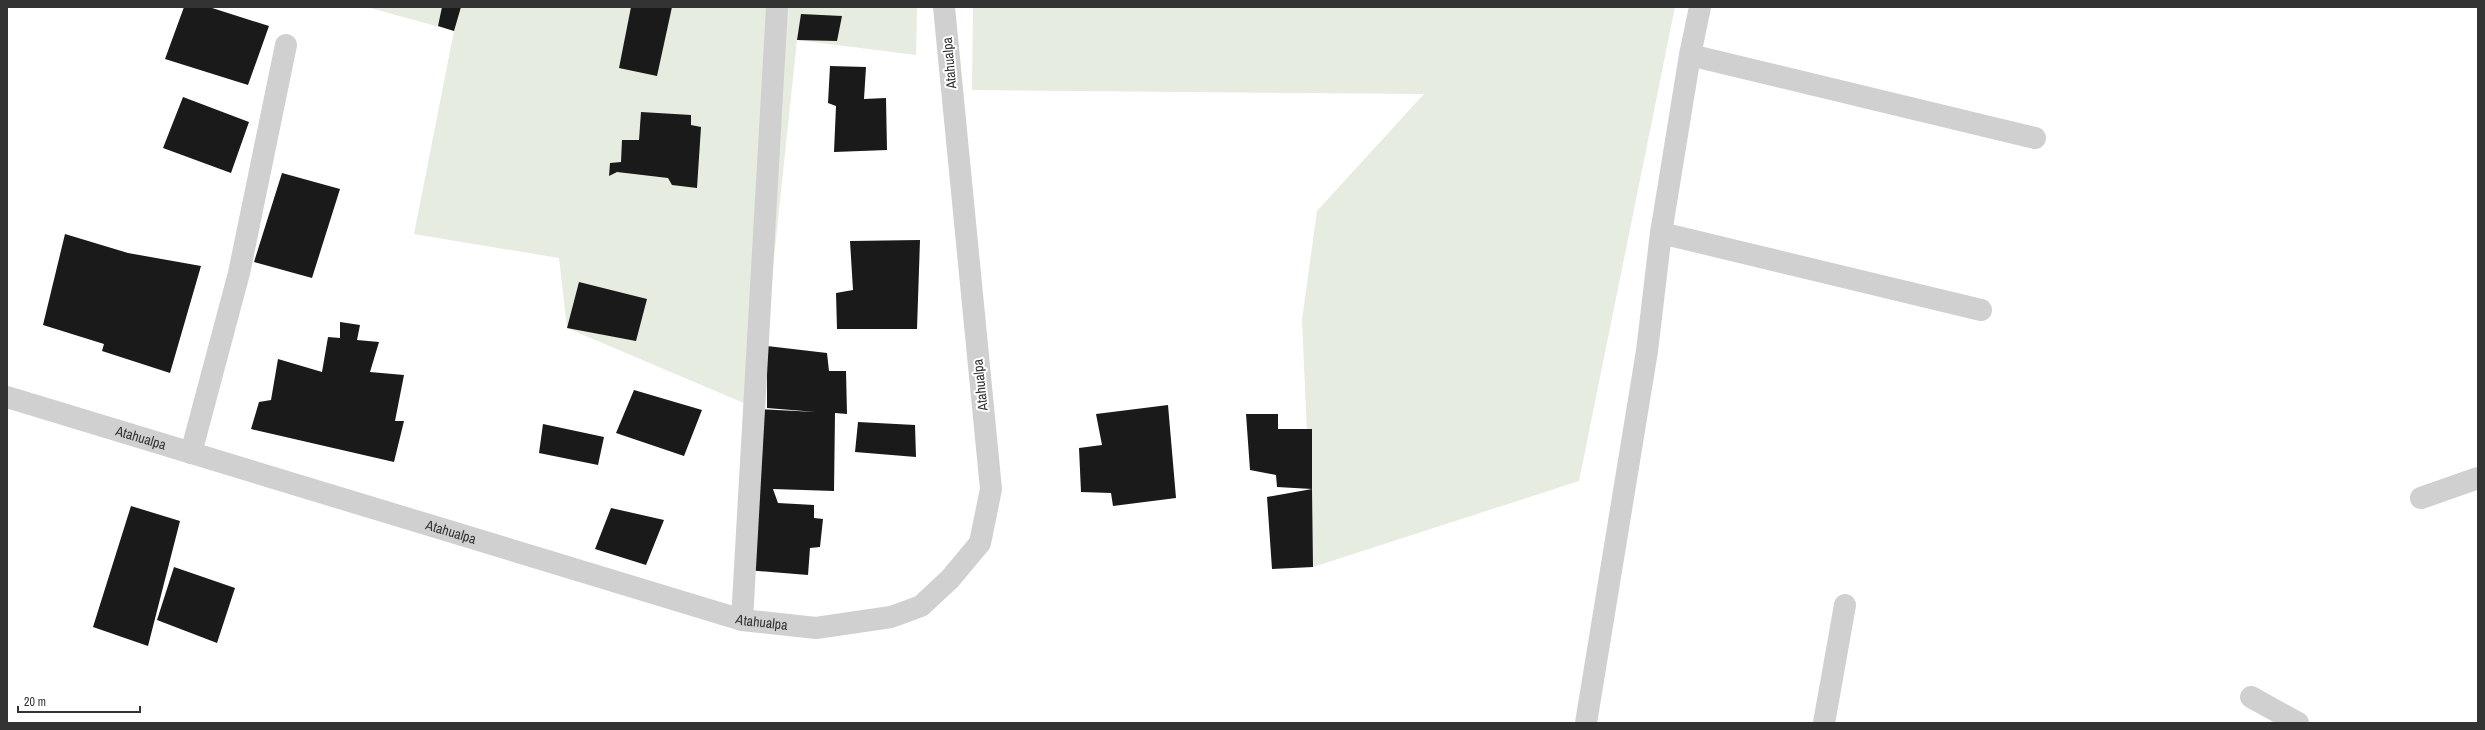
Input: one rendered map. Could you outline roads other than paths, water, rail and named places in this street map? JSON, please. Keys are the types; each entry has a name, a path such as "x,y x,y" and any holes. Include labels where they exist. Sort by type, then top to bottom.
{"street":[{"path":"742,620 777,7"},
{"name":"Atahualpa","path":"7,397 742,620 816,628 891,617 921,606 950,579 980,543 990,489 944,7"},
{"path":"1586,723 1647,350 1661,233 1690,55 1700,7"},
{"path":"191,453 239,273 286,44"},
{"path":"1690,55 2036,138"},
{"path":"1661,233 1981,310"},
{"path":"2421,498 2478,478"},
{"path":"1824,723 1845,605"},
{"path":"2251,697 2298,723"}]}
